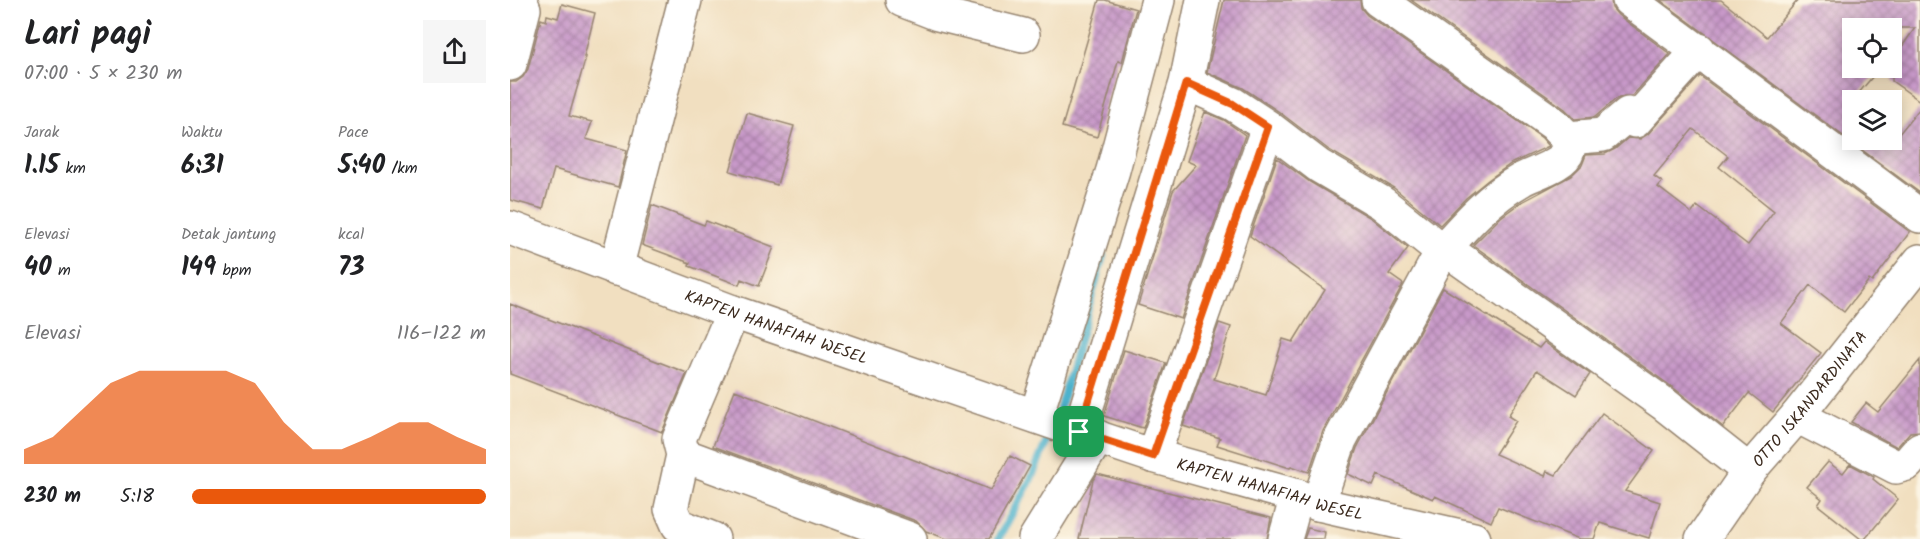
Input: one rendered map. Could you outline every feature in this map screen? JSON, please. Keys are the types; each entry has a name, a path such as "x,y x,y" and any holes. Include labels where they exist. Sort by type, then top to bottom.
{"street":[{"path":"510,0 522,5 524,9 510,64"},
{"path":"616,269 685,0"},
{"path":"902,0 938,14 1023,34"},
{"path":"1035,539 1065,426 1113,170 1158,0"},
{"path":"1065,426 1186,83 1203,0"},
{"path":"1285,539 1442,251 1477,212 1521,180 1565,157 1569,149 1568,138 1554,124 1378,0"},
{"path":"1629,0 1920,216"},
{"path":"1568,138 1603,135 1628,114 1635,121 1699,50"},
{"path":"1186,83 1233,104 1268,127 1319,166 1382,203 1442,251 1457,257 1664,404 1749,471"},
{"path":"1153,456 1268,127"},
{"name":"KAPTEN HANAFIAH WESEL","path":"510,228 733,312 1153,456 1308,500 1474,539"},
{"name":"OTTO ISKANDARDINATA","path":"1702,539 1749,471 1797,416 1920,261"},
{"path":"713,539 678,525 671,509 683,455 679,439 733,312"},
{"path":"1797,416 1896,467 1907,464 1920,449"},
{"path":"683,455 910,539"}],"building":[{"path":"1099,0 1136,9 1122,62 1118,61 1097,137 1062,127"},
{"path":"1224,0 1360,0 1361,8 1367,15 1542,138 1549,146 1512,163 1488,180 1466,198 1440,225 1394,188 1329,150 1278,111 1243,88 1207,72"},
{"path":"1411,0 1611,0 1612,8 1618,15 1670,54 1632,96 1616,99 1595,117 1575,119 1565,109"},
{"path":"1660,0 1721,0 1767,37 1798,0 1920,0 1920,101 1892,81 1892,78 1902,78 1902,47 1915,28 1902,28 1902,18 1842,18 1842,78 1871,78 1861,90 1842,90 1842,135"},
{"path":"562,4 595,13 584,57 586,57 569,116 592,122 586,139 627,150 618,187 554,169 543,209 510,200 510,82 516,82 523,77 528,69 541,19 546,21 547,15 558,18"},
{"path":"1700,76 1910,232 1872,282 1869,280 1844,312 1810,285 1781,323 1821,353 1773,412 1749,393 1723,427 1675,389 1473,245 1501,217 1520,203 1571,176 1582,165 1586,155 1605,154 1628,138 1640,139 1648,134","holes":["1693,129 1728,156 1719,167 1774,211 1748,245 1697,206 1692,213 1658,187 1662,182 1654,176"]},
{"path":"1920,108 1920,193 1862,150 1902,150 1902,130"},
{"path":"1205,112 1224,120 1245,135 1181,319 1138,305 1173,191 1196,165 1187,161"},
{"path":"747,113 794,126 777,185 730,171"},
{"path":"1277,158 1310,182 1371,218 1408,248 1389,274 1403,284 1323,431 1309,472 1217,445 1220,438 1183,426 1219,323 1231,327 1214,379 1266,395 1283,339 1293,342 1325,290 1250,236"},
{"path":"652,205 704,225 706,221 774,247 759,286 741,279 739,285 642,245"},
{"path":"1443,288 1539,348 1544,342 1590,374 1576,395 1537,370 1508,416 1516,421 1495,454 1545,476 1547,471 1556,475 1602,413 1654,451 1625,491 1660,502 1649,538 1600,523 1594,539 1579,539 1498,507 1491,522 1435,496 1433,499 1378,475 1373,486 1348,474 1357,448"},
{"path":"510,304 687,373 662,432 510,374"},
{"path":"1124,350 1166,363 1143,428 1104,416"},
{"path":"1920,360 1920,431 1910,432 1897,447 1851,422 1866,403 1878,412"},
{"path":"735,390 991,490 1010,456 1030,466 989,539 947,539 926,531 916,521 713,446"},
{"path":"1828,462 1843,473 1850,464 1874,477 1873,479 1898,499 1865,539 1861,539 1818,505 1822,499 1807,487"},
{"path":"1097,474 1271,518 1267,539 1079,539 1093,480"},
{"path":"1308,528 1325,532 1324,539 1304,539"}],"waterway":[{"path":"1058,415 1103,256"},
{"path":"998,539 1030,481 1052,429"}],"route":[{"path":"1186,83 1233,104 1268,127 1153,456 1079,432 1186,83"}]}
